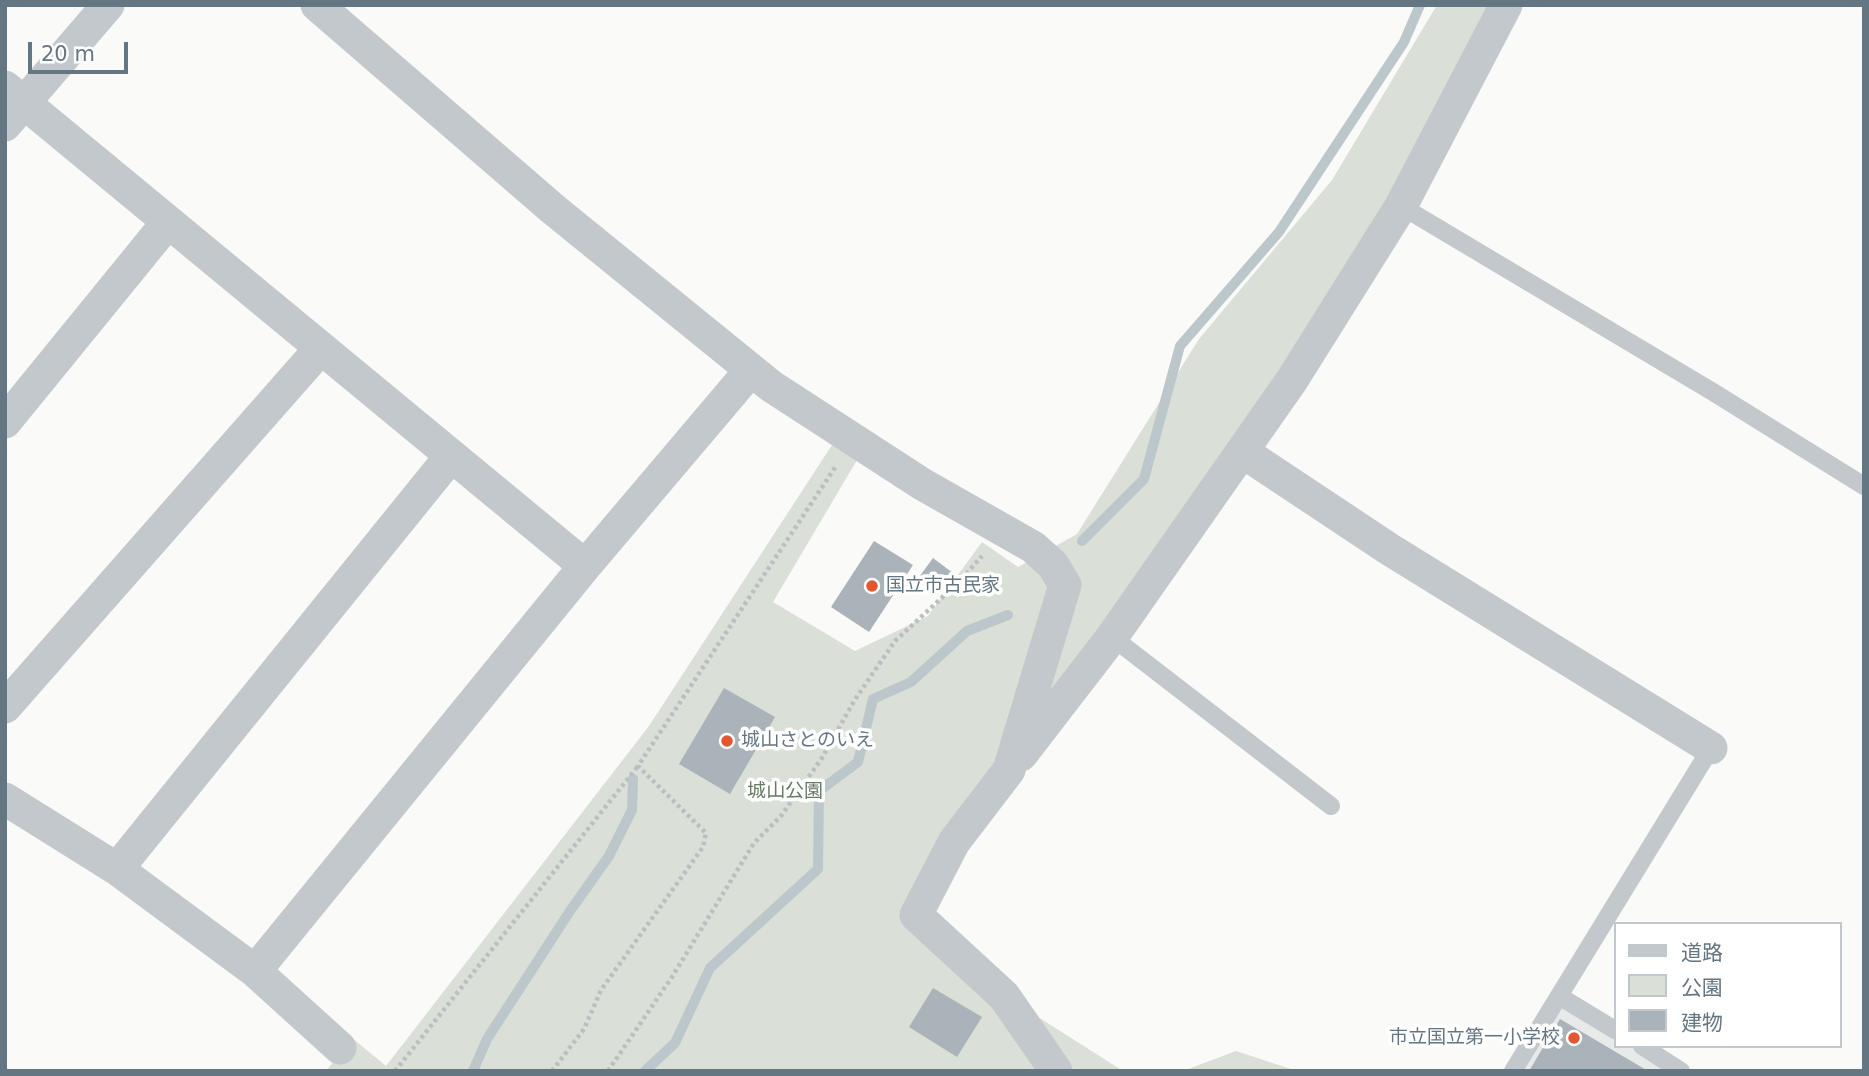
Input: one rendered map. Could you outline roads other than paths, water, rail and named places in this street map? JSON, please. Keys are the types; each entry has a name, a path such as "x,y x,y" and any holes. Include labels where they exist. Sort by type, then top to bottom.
{"street":[{"path":"108,5 12,105 168,222 585,566"},
{"path":"317,5 553,209 751,370 922,484 1033,547 1054,565 1065,585 1009,770"},
{"path":"1056,1071 1004,996 916,915 954,842 1112,637 1243,452 1401,206 1506,5"},
{"path":"5,422 168,222"},
{"path":"5,707 321,348"},
{"path":"255,971 585,566 751,370"},
{"path":"1243,452 1389,549 1711,748"},
{"path":"117,869 451,456"},
{"path":"5,799 117,869 255,971 340,1048"}],"lane":[{"path":"1401,206 1713,392 1864,486"},
{"path":"1112,637 1331,806"},
{"path":"1513,1071 1711,748"},
{"path":"1559,996 1614,1029"},
{"path":"1645,1048 1681,1071"}],"waterway":[{"path":"1082,541 1144,479 1180,346 1279,232 1404,42 1420,5"},
{"path":"645,1071 675,1043 710,968 818,869 819,791 858,762 873,699 911,682 967,631 1008,615"},
{"path":"473,1071 487,1039 609,856 632,810 633,779"}],"place":[{"name":"国立市古民家","path":"872,586"},
{"name":"城山さとのいえ","path":"727,741"},
{"name":"市立国立第一小学校","path":"1574,1038"}],"park label":[{"name":"城山公園","path":"785,792"}]}
